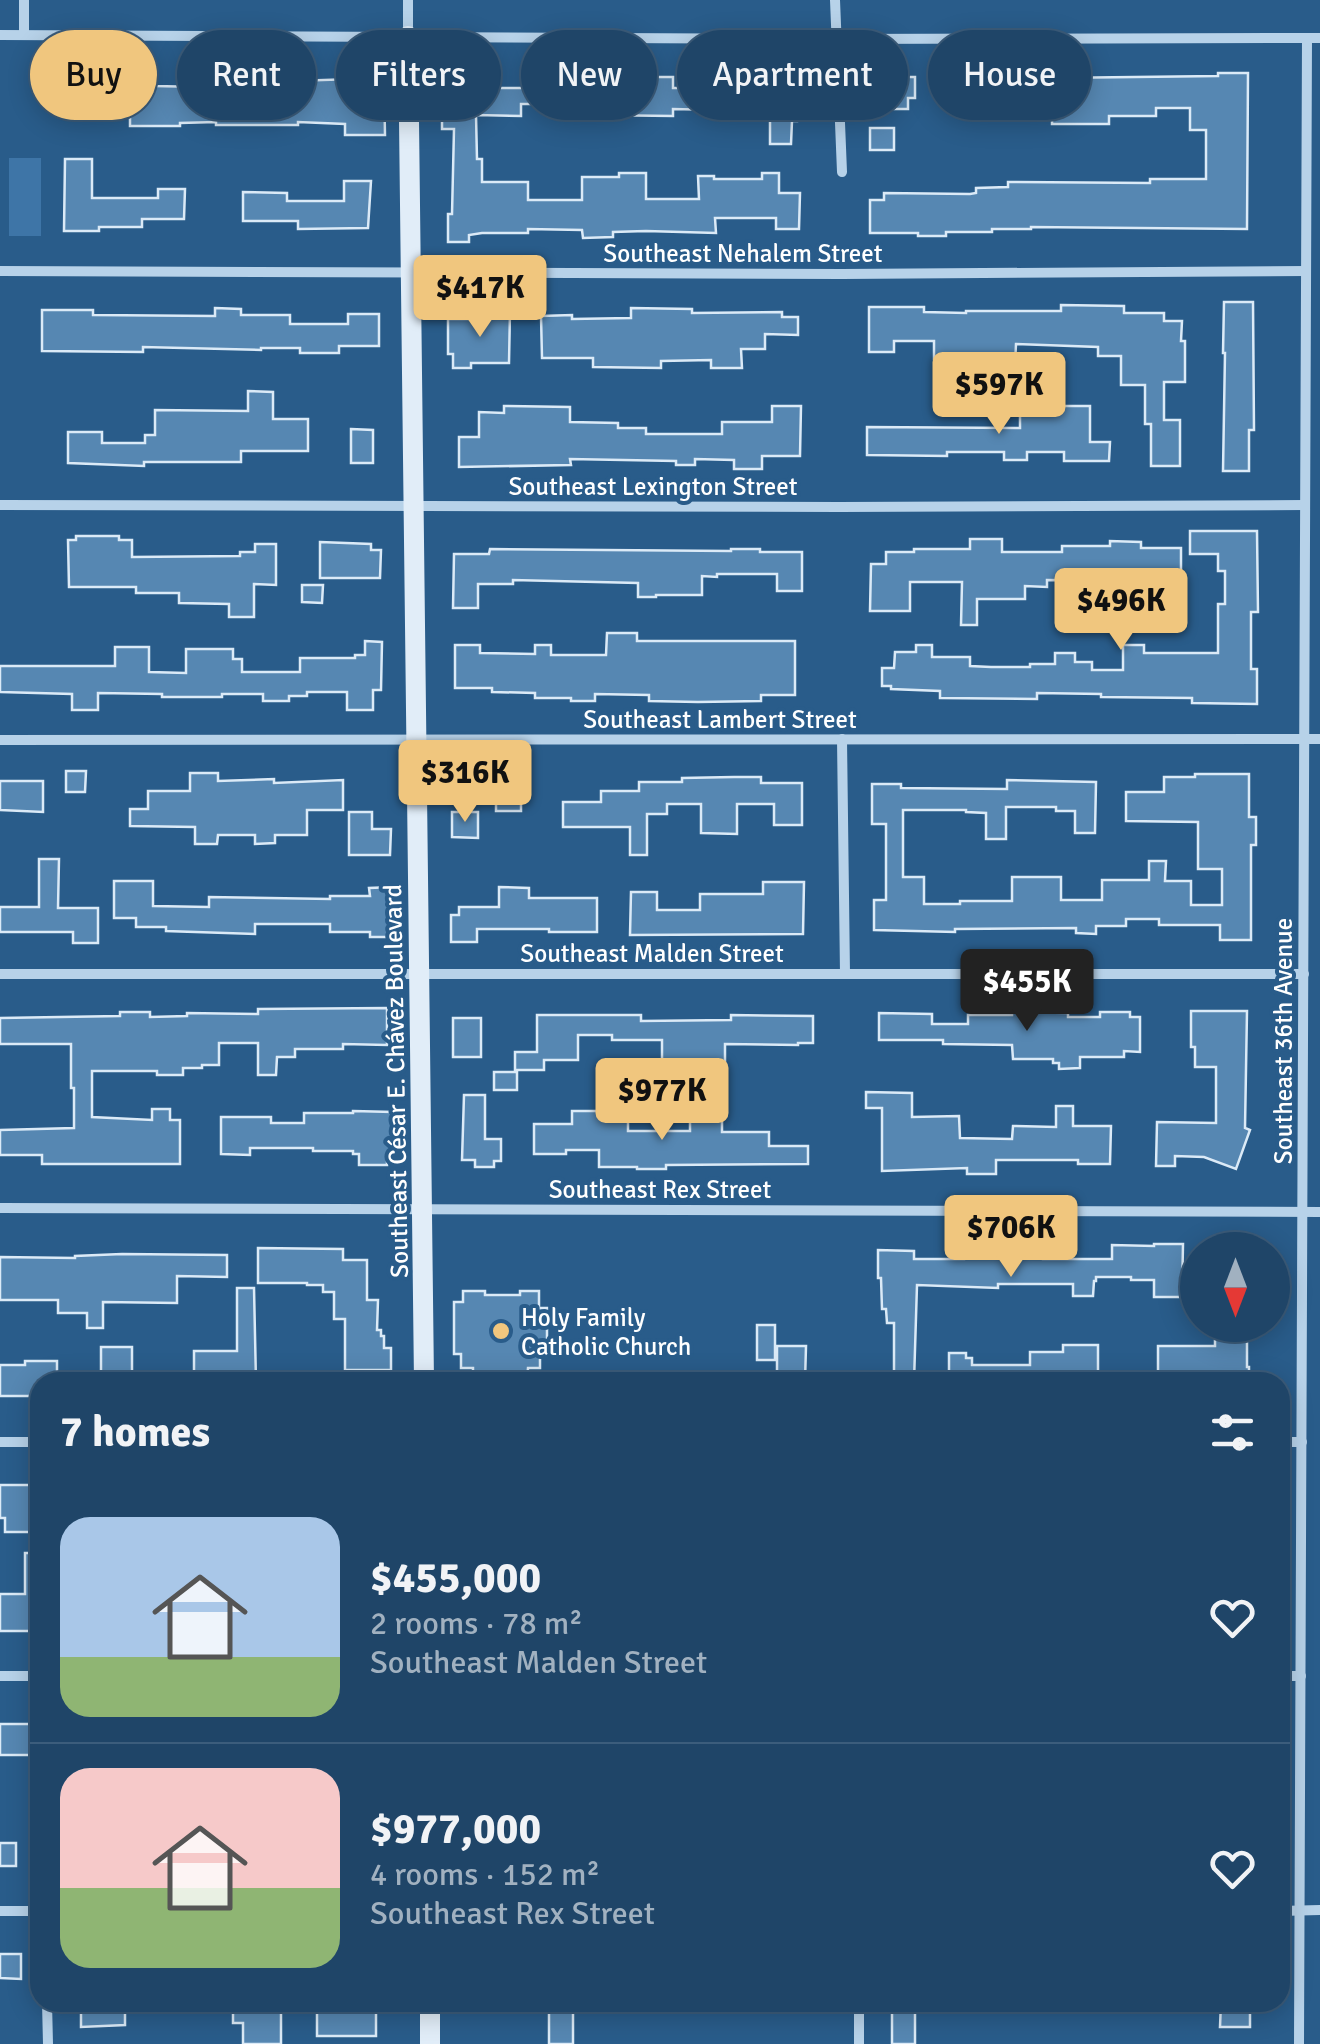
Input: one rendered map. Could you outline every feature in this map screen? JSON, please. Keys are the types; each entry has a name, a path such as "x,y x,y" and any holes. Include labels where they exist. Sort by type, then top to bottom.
{"street":[{"path":"24,0 24,35"},
{"name":"Southeast César E. Chávez Boulevard","path":"408,0 408,30"},
{"path":"835,0 836,30"},
{"path":"0,36 336,36"},
{"path":"501,37 677,38"},
{"name":"Southeast 36th Avenue","path":"1300,2044 1307,38"},
{"path":"908,39 1320,38"},
{"name":"Southeast César E. Chávez Boulevard","path":"409,120 424,1372"},
{"path":"840,120 842,172"},
{"name":"Southeast Nehalem Street","path":"0,270 861,274 1306,271"},
{"name":"Southeast Lexington Street","path":"0,505 1305,505"},
{"path":"842,738 845,974"},
{"name":"Southeast Lambert Street","path":"0,740 1320,740"},
{"name":"Southeast Malden Street","path":"0,974 1304,974"},
{"name":"Southeast Rex Street","path":"0,1208 1320,1212"},
{"path":"0,1442 30,1442"},
{"path":"1290,1442 1302,1442"},
{"path":"0,1676 30,1676"},
{"path":"1290,1676 1301,1676"},
{"path":"1290,1911 1320,1910"},
{"path":"0,1911 30,1911"},
{"path":"47,2012 48,2044"},
{"path":"430,2012 430,2044"},
{"path":"858,2012 859,2044"}],"shaded area":[{"path":"9,158 41,158 41,236 9,236"}],"building":[{"path":"1248,73 1247,229 1031,227 946,232 946,236 870,233 870,200 884,200 884,193 970,194 976,193 976,188 1008,187 1008,182 1150,183 1150,179 1206,179 1206,130 1190,130 1190,108 1156,108 1156,116 1109,116 1109,124 1052,124 1052,120 1091,120 1091,78"},
{"path":"657,77 673,77 677,109 673,109 673,116 657,116"},
{"path":"908,77 915,77 915,98 908,98"},
{"path":"316,80 336,80 336,120 385,120 385,135 345,135 345,124 298,122 130,126 130,120 157,120 157,86 177,86 177,120 316,120"},
{"path":"501,88 521,88 521,116 501,116"},
{"path":"442,120 476,120 482,182 528,182 528,200 582,200 582,177 619,177 619,173 646,173 646,199 699,199 698,176 762,179 762,173 779,173 779,193 800,193 799,229 776,229 776,218 715,218 716,233 613,232 613,237 583,238 582,230 528,229 528,233 482,233 469,235 469,242 448,242 454,129 442,129"},
{"path":"770,120 797,120 792,121 791,144 770,144"},
{"path":"870,128 894,128 894,150 870,150"},
{"path":"65,159 92,159 92,198 158,198 158,189 185,189 184,219 142,219 142,227 64,231"},
{"path":"344,181 371,181 368,228 298,229 298,221 243,221 243,192 287,193 287,201 344,201"},
{"path":"1224,302 1253,302 1254,430 1249,430 1249,471 1223,471"},
{"path":"1061,305 1124,306 1124,313 1164,313 1164,321 1182,321 1185,382 1164,382 1164,420 1180,420 1180,466 1151,466 1151,424 1145,424 1145,385 1121,385 1121,356 1098,356 1098,347 1016,344 1015,365 954,365 954,359 934,359 934,341 894,341 894,352 869,352 869,307 924,307 924,312 966,313 1061,311"},
{"path":"215,308 241,309 241,315 290,315 290,324 348,324 348,314 379,314 379,346 339,346 339,353 300,353 300,348 42,351 42,310 93,310 93,315 215,316"},
{"path":"631,308 692,309 692,313 782,312 782,317 798,317 798,335 765,334 765,349 741,349 742,368 711,368 711,360 661,361 661,368 593,367 593,358 542,358 541,316 631,318"},
{"path":"484,311 510,311 509,363 471,363 471,368 453,368 453,354 448,354 448,319 484,319"},
{"path":"248,391 273,392 273,419 308,419 308,451 241,451 241,462 144,462 144,466 68,463 68,432 102,432 102,443 145,443 145,435 155,435 155,410 248,411"},
{"path":"504,406 570,407 570,422 618,423 618,428 646,428 646,434 722,434 722,422 772,422 772,406 801,406 800,456 762,456 762,469 734,469 734,460 695,459 695,465 676,465 676,461 570,459 571,465 459,467 459,437 479,437 479,412 504,413"},
{"path":"1090,406 1090,442 1110,442 1109,461 1064,461 1064,452 1027,452 1027,460 1004,460 1004,452 867,455 867,427 1020,428 1020,408"},
{"path":"351,429 373,430 373,463 351,463"},
{"path":"1190,531 1257,531 1258,612 1251,612 1251,669 1257,669 1257,704 1192,703 1192,698 1101,694 1037,693 1037,699 940,698 940,691 882,686 882,668 894,668 895,652 916,652 916,645 932,645 932,657 970,657 970,666 1055,664 1055,653 1075,653 1075,662 1092,662 1092,670 1123,670 1123,645 1144,645 1144,653 1218,653 1218,604 1225,604 1225,571 1218,571 1218,554 1190,554"},
{"path":"76,536 119,536 119,540 132,540 132,557 240,556 240,552 255,552 255,544 276,544 276,585 254,584 254,617 229,617 229,604 179,603 179,593 136,593 136,587 69,587 68,540 76,540"},
{"path":"970,539 1002,539 1002,552 1062,552 1062,546 1110,546 1110,541 1141,542 1141,548 1181,548 1181,588 1148,588 1148,581 1047,580 1047,587 1025,586 1025,599 977,599 977,625 961,625 962,582 910,582 910,611 870,611 871,564 886,564 886,552 970,549"},
{"path":"320,542 371,544 371,550 381,550 380,578 320,578"},
{"path":"490,549 802,552 802,591 777,591 777,574 702,576 702,595 656,597 638,597 638,583 513,580 513,584 478,584 478,608 453,608 454,554 489,554"},
{"path":"302,585 323,585 322,603 302,602"},
{"path":"607,633 637,633 637,641 795,641 795,695 761,695 761,701 698,702 649,701 649,695 595,694 595,701 571,701 535,698 535,693 492,692 492,688 455,688 455,645 480,645 480,653 535,654 535,645 551,645 551,655 606,655"},
{"path":"365,641 382,642 381,690 373,690 373,710 347,710 347,692 307,692 307,696 289,696 289,701 263,701 263,694 162,697 98,693 98,710 72,710 72,694 0,692 0,666 115,666 115,647 149,647 149,672 186,673 186,649 233,649 233,659 242,659 242,672 300,672 300,658 365,655"},
{"path":"66,771 86,771 85,792 66,792"},
{"path":"190,773 218,773 218,781 343,780 343,810 307,810 307,835 275,835 275,843 255,844 255,835 218,835 217,844 195,844 195,827 130,826 130,809 148,809 148,791 190,791"},
{"path":"1249,774 1249,817 1256,817 1256,845 1251,845 1251,940 1220,940 1220,925 1159,925 1159,919 1126,919 1126,926 1096,926 1096,934 1076,933 1076,928 874,930 874,900 886,900 886,824 872,824 872,784 1007,789 1007,780 1096,782 1095,833 1075,833 1075,811 1056,811 1056,807 1006,807 1006,839 986,839 986,813 903,810 903,877 924,877 924,904 1012,901 1012,877 1061,877 1061,900 1102,900 1102,880 1149,880 1149,861 1166,861 1165,881 1191,881 1191,905 1222,905 1222,869 1198,869 1198,822 1126,821 1126,792 1164,792 1164,777"},
{"path":"761,777 761,783 802,783 802,825 774,825 774,804 737,804 737,834 701,833 701,804 667,804 667,814 647,814 647,855 630,855 630,827 563,827 563,802 601,802 601,791 639,791 639,782 682,782 682,778"},
{"path":"0,781 43,781 43,812 0,810"},
{"path":"496,781 521,781 521,811 496,811"},
{"path":"349,812 372,812 372,829 391,829 390,855 349,855"},
{"path":"452,812 478,812 478,838 452,837"},
{"path":"39,859 59,859 58,908 98,908 98,943 73,943 73,932 0,932 0,907 39,907"},
{"path":"114,881 153,881 153,906 209,907 209,897 370,896 369,888 393,887 394,937 370,937 370,932 330,932 330,924 255,924 255,934 136,927 136,918 114,918"},
{"path":"763,882 804,882 803,934 630,935 631,892 657,892 657,910 700,910 700,894 763,894"},
{"path":"499,887 529,888 529,898 597,898 597,932 477,929 477,942 451,942 451,915 459,915 459,907 499,907"},
{"path":"387,1008 387,1045 295,1049 295,1057 277,1057 276,1075 258,1075 258,1043 219,1043 219,1065 183,1068 183,1075 92,1071 92,1117 152,1120 152,1109 170,1109 170,1120 180,1120 180,1164 42,1164 42,1155 0,1155 0,1130 74,1128 74,1088 71,1044 0,1044 0,1018"},
{"path":"1191,1011 1247,1011 1245,1128 1250,1130 1236,1169 1204,1157 1175,1156 1175,1166 1156,1166 1157,1122 1216,1123 1216,1067 1195,1067"},
{"path":"1012,1012 1100,1017 1100,1012 1130,1012 1130,1017 1140,1017 1140,1052 1124,1051 1124,1057 1080,1057 1080,1068 1059,1069 1059,1063 1053,1063 1053,1059 1013,1059 1012,1045 879,1040 879,1013 932,1014 932,1024 968,1024 968,1015"},
{"path":"537,1015 641,1015 641,1021 731,1020 731,1015 813,1016 813,1043 725,1044 725,1074 662,1074 662,1040 578,1035 578,1060 544,1060 544,1070 515,1070 515,1052 537,1052"},
{"path":"453,1018 481,1018 481,1057 453,1057"},
{"path":"494,1072 517,1072 517,1090 494,1090"},
{"path":"866,1092 912,1093 912,1117 959,1116 960,1138 1012,1139 1013,1126 1056,1127 1056,1106 1073,1106 1073,1126 1111,1126 1110,1164 996,1160 996,1174 967,1174 967,1168 882,1171 882,1108 866,1108"},
{"path":"464,1095 485,1095 485,1139 501,1139 501,1161 494,1161 494,1167 475,1167 475,1160 462,1160"},
{"path":"572,1111 628,1111 628,1131 690,1131 690,1115 722,1115 722,1132 769,1132 769,1146 808,1146 808,1164 666,1165 666,1169 637,1169 599,1167 599,1150 534,1154 534,1124 572,1124"},
{"path":"393,1112 393,1155 387,1155 387,1165 359,1165 359,1154 353,1151 313,1148 250,1148 250,1155 221,1154 221,1117 271,1117 271,1123 304,1123 304,1113"},
{"path":"1180,1244 1180,1297 1154,1297 1154,1280 1131,1277 1096,1277 1093,1296 1073,1296 1073,1284 998,1284 998,1288 917,1285 914,1372 894,1372 894,1323 887,1323 886,1309 882,1309 878,1250 914,1251 914,1259 964,1259 964,1245 999,1246 999,1250 1043,1250 1043,1259 1112,1259 1112,1245"},
{"path":"258,1248 343,1249 343,1260 367,1260 367,1300 378,1300 377,1330 384,1336 384,1348 391,1348 391,1370 345,1370 345,1319 334,1319 334,1292 323,1292 323,1285 307,1283 258,1283"},
{"path":"227,1255 227,1277 177,1276 177,1303 103,1302 103,1328 87,1328 87,1313 58,1313 58,1300 0,1300 0,1257"},
{"path":"237,1288 254,1288 256,1372 194,1372 194,1351 237,1351"},
{"name":"Holy Family Catholic Church","path":"463,1291 520,1295 520,1291 539,1291 539,1308 547,1308 547,1355 540,1355 540,1368 528,1368 528,1372 473,1372 473,1368 461,1368 461,1354 454,1354 454,1302 463,1302"},
{"path":"757,1325 775,1325 775,1360 757,1360"},
{"path":"1247,1342 1249,1372 1158,1372 1158,1346"},
{"path":"1063,1345 1098,1345 1098,1372 949,1372 949,1353 966,1353 966,1358 972,1358 972,1365 1030,1365 1030,1352 1063,1352"},
{"path":"777,1346 806,1346 805,1372 777,1372"},
{"path":"101,1347 132,1347 132,1372 101,1372"},
{"path":"25,1361 57,1361 57,1372 30,1372 30,1396 0,1396 0,1365 25,1365"},
{"path":"0,1485 30,1485 30,1532 5,1532 5,1518 0,1518"},
{"path":"25,1553 30,1553 30,1631 0,1631 0,1594 25,1594"},
{"path":"0,1724 30,1724 30,1755 0,1755"},
{"path":"0,1843 16,1843 16,1866 0,1866"},
{"path":"0,1954 21,1954 21,1979 0,1978"},
{"path":"81,2012 125,2012 125,2025 81,2027"},
{"path":"233,2012 281,2012 281,2044 243,2044 243,2023 233,2023"},
{"path":"317,2012 376,2012 376,2036 317,2036"},
{"path":"549,2012 573,2012 573,2044 549,2044"},
{"path":"892,2012 915,2012 915,2044 892,2044"},
{"path":"1221,2012 1250,2012 1250,2027 1220,2027"}],"place":[{"name":"Holy Family Catholic Church","path":"501,1331"}]}
